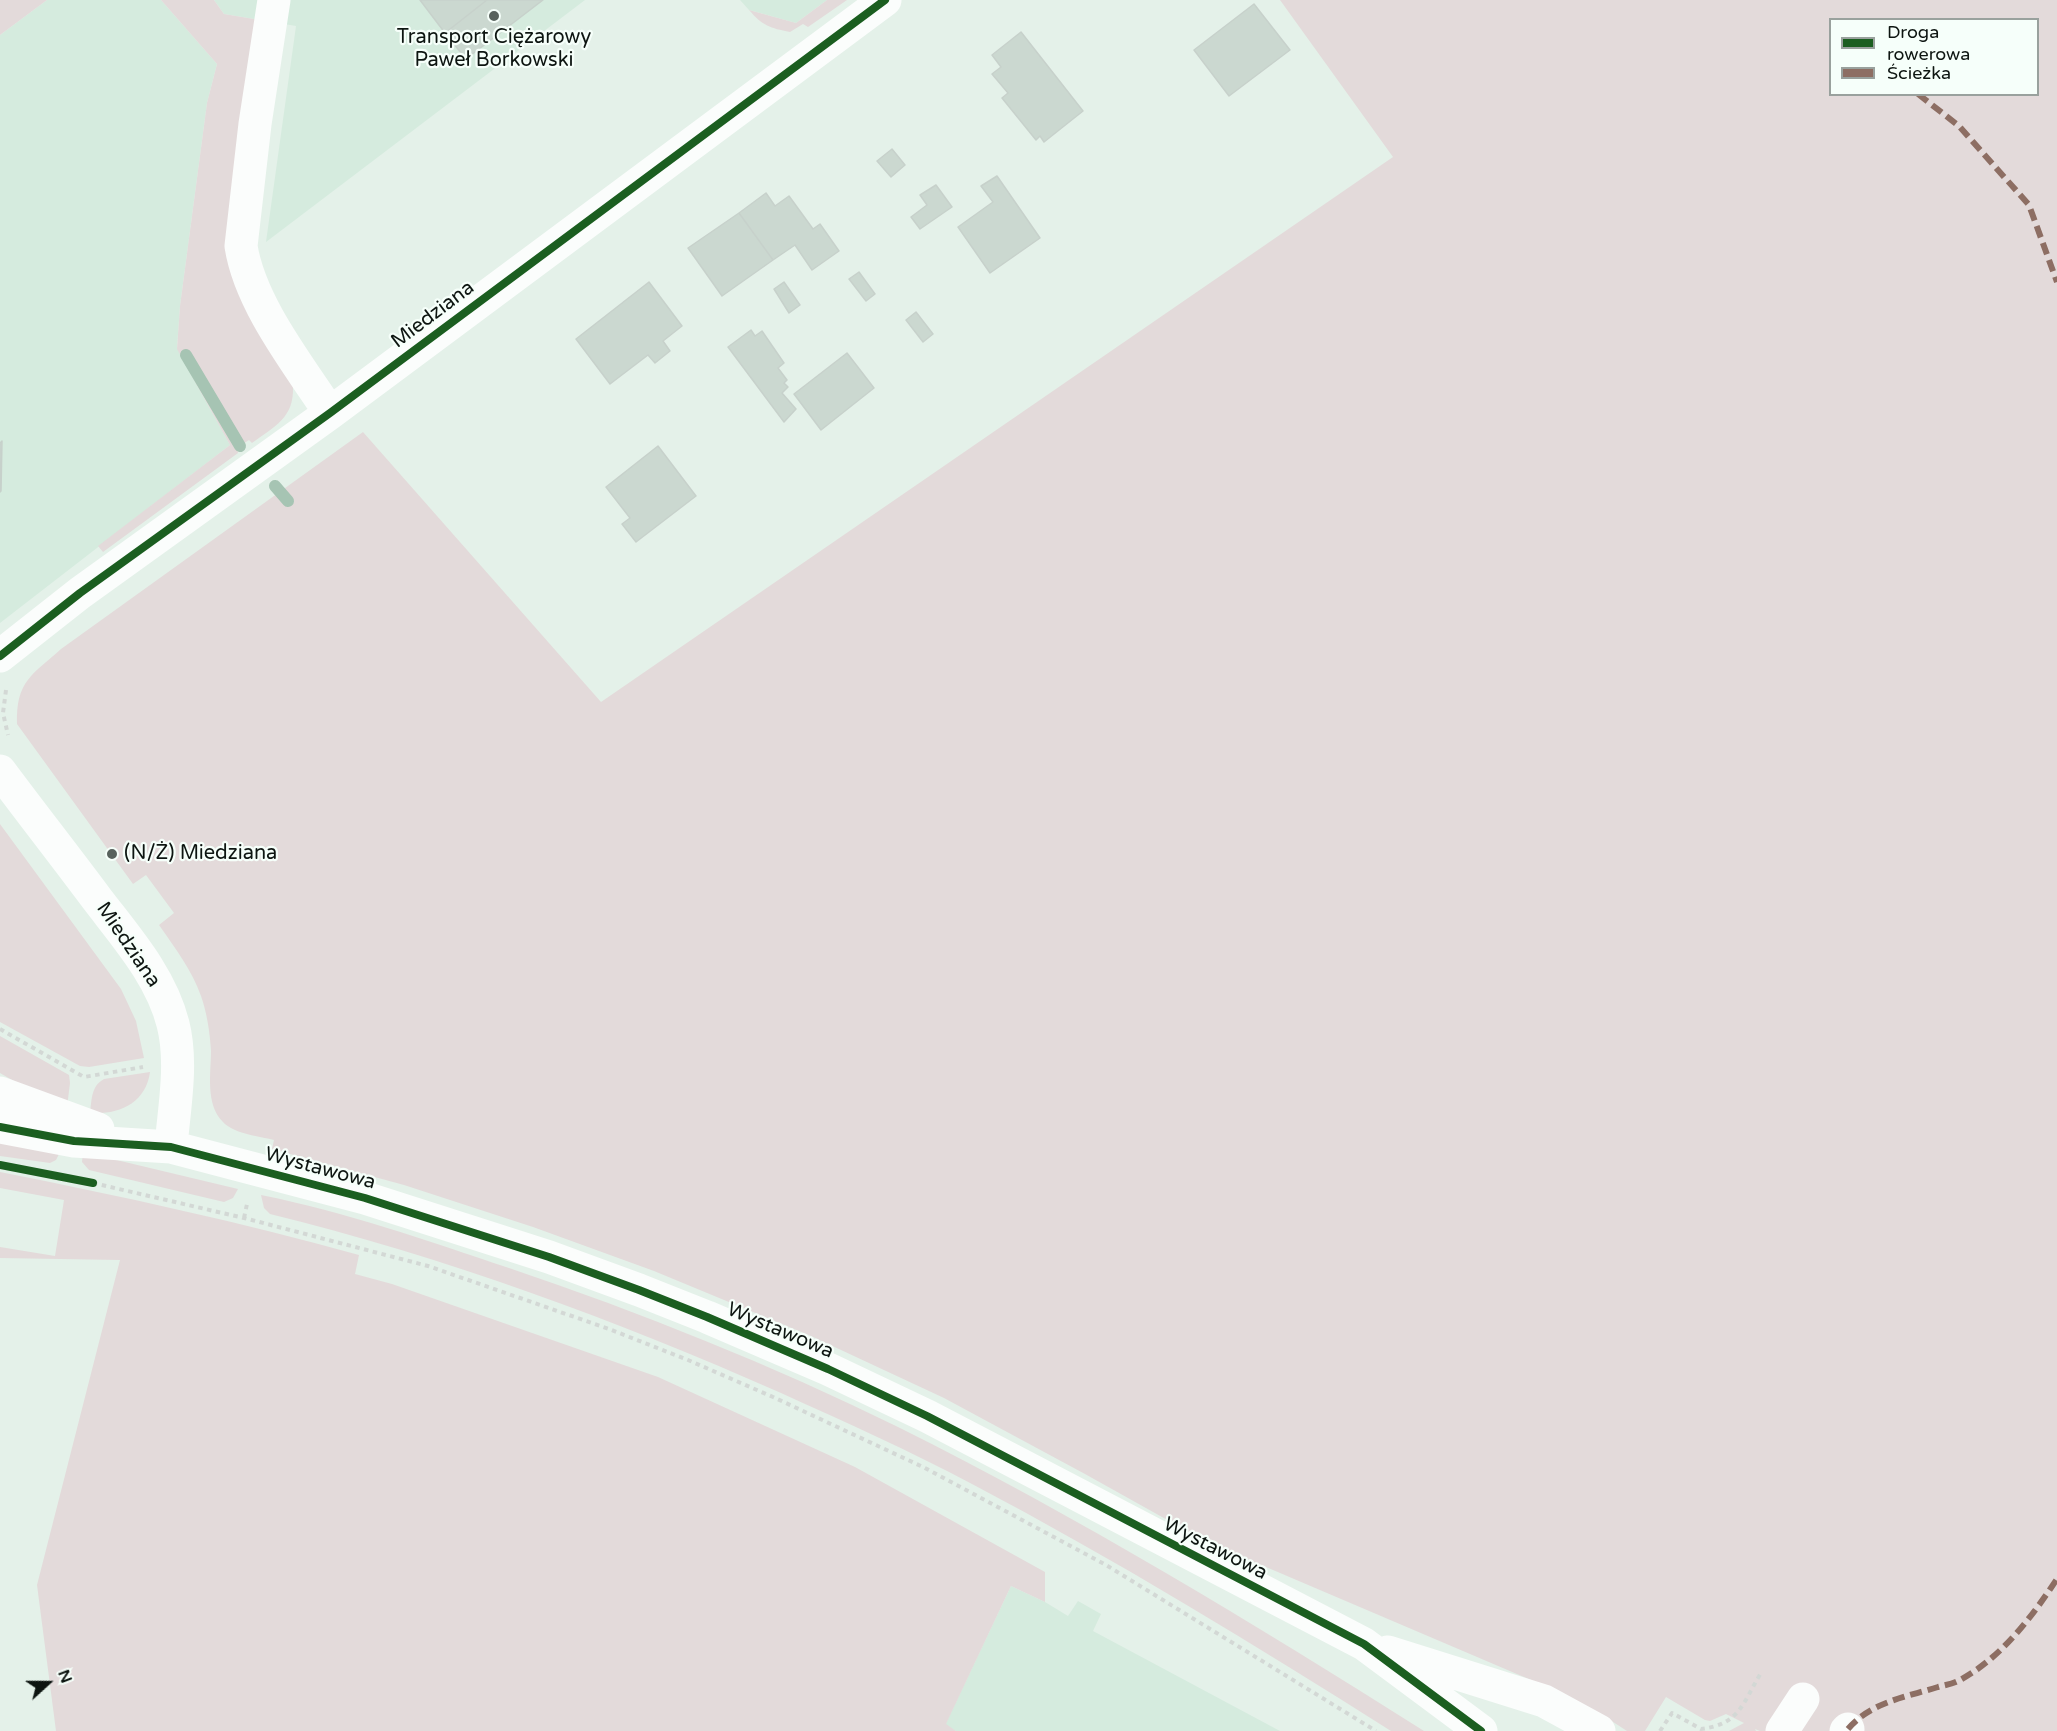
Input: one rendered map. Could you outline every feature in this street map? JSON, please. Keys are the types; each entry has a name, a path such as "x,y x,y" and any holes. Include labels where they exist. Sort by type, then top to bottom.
{"street":[{"path":"274,0 255,124 240,246 243,264 261,306 330,413"},
{"name":"Miedziana","path":"4,671 80,593 330,413 885,0"},
{"name":"Miedziana","path":"6,757 140,955 165,1000 173,1024 177,1051 171,1147"},
{"name":"Wystawowa","path":"0,1093 138,1145"},
{"name":"Wystawowa","path":"0,1127 74,1141 171,1147 365,1198 452,1225 639,1290 697,1313 828,1369 927,1416 1364,1644 1481,1731"},
{"name":"Wystawowa","path":"1364,1644 1544,1701 1599,1731"},
{"path":"1782,1731 1803,1699"}],"path":[{"path":"4,671 2,705 6,757"},
{"path":"0,1029 84,1077 148,1066"},
{"path":"93,1183 244,1218 428,1266 609,1329 698,1365 923,1467 1106,1565 1376,1731"},
{"path":"1660,1731 1672,1713 1701,1729 1724,1724 1734,1718 1761,1673"}],"shaded area":[{"path":"0,0 47,0 0,35"},
{"path":"47,0 161,0 217,64 207,103 180,306 177,348 230,445 0,623 0,35"},
{"path":"161,0 214,0 224,14 260,20 234,216 293,387 292,398 287,414 275,426 252,443 249,440 237,448 238,453 103,552 98,546 230,445 177,349 180,306 207,103 217,64"},
{"path":"214,0 585,0 266,242 296,26 224,14"},
{"path":"740,0 827,0 796,23 749,10"},
{"path":"827,0 847,0 808,27 803,24 790,32 767,25 758,20 749,10 796,23"},
{"path":"1280,0 2057,0 2057,1731 1760,1731 1755,1729 1756,1731 1729,1731 1744,1723 1726,1714 1710,1721 1705,1720 1666,1697 1645,1731 1627,1731 1607,1718 1531,1680 1205,1541 944,1398 811,1336 654,1271 533,1227 404,1185 272,1149 274,1140 234,1129 217,1115 210,1088 211,1051 207,1016 188,968 159,925 174,913 146,875 133,884 17,724 17,709 23,688 34,673 61,649 363,432 601,702 1393,157"},
{"path":"0,824 121,989 136,1021 144,1058 89,1067 80,1066 0,1022"},
{"path":"0,1036 69,1075 67,1107 31,1091 0,1073"},
{"path":"150,1072 143,1092 129,1105 111,1112 90,1113 93,1093 104,1079"},
{"path":"0,1137 62,1148 56,1160 50,1163 0,1156"},
{"path":"83,1152 238,1189 233,1198 224,1202 89,1170 82,1162"},
{"path":"0,1172 180,1210 359,1255 355,1274 392,1284 658,1377 855,1467 1045,1572 1045,1602 1011,1586 946,1724 956,1731 56,1731 37,1585 120,1260 0,1258 0,1247 55,1256 64,1200 0,1188"},
{"path":"261,1195 386,1228 559,1285 706,1341 851,1404 966,1461 1099,1534 1230,1611 1424,1731 1391,1731 1236,1635 1079,1542 901,1448 719,1366 529,1292 400,1250 270,1214 264,1208"},
{"path":"1011,1586 1068,1616 1078,1601 1101,1614 1093,1631 1280,1731 956,1731 945,1725"}],"building":[{"path":"420,0 487,0 445,33"},
{"name":"Transport Ciężarowy Paweł Borkowski","path":"487,0 543,0 466,59 445,33"},
{"path":"1254,4 1290,50 1229,96 1194,50"},
{"path":"1021,32 1083,111 1044,142 1040,136 1036,140 1002,98 1008,93 992,74 1001,67 992,55"},
{"path":"892,149 905,165 891,177 877,161"},
{"path":"997,176 1040,238 990,273 958,227 993,202 981,186"},
{"path":"936,185 952,207 920,229 911,217 927,205 920,195"},
{"path":"766,193 775,206 789,196 813,229 820,224 839,251 812,270 795,245 773,260 739,213"},
{"path":"739,213 773,260 722,296 688,248"},
{"path":"859,272 875,294 866,301 849,279"},
{"path":"649,282 682,326 663,341 670,351 655,363 648,355 610,384 576,339"},
{"path":"784,282 800,305 789,313 774,289"},
{"path":"916,312 933,334 923,342 906,320"},
{"path":"751,330 755,336 762,331 784,363 778,368 787,380 784,383 788,387 782,393 796,409 784,422 728,347"},
{"path":"847,353 874,388 821,430 794,394"},
{"path":"2,441 1,491 0,492 0,443"},
{"path":"658,446 696,496 636,542 622,524 630,518 606,487"}],"waterway":[{"path":"186,355 240,446"},
{"path":"275,486 288,501"}],"marked path":[{"path":"1921,96 1959,126 2029,205 2057,282"},
{"path":"1848,1729 1867,1712 1878,1706 1955,1682 1975,1671 2015,1636 2057,1579"}],"cycle path":[{"path":"0,656 80,593 330,413 885,0"},
{"path":"0,1127 74,1141 171,1147 365,1198 549,1257 707,1317 828,1369 927,1416 1364,1644 1481,1731"},
{"path":"0,1165 93,1183"}],"place":[{"name":"Transport Ciężarowy Paweł Borkowski","path":"494,16"},
{"name":"(N/Ż) Miedziana","path":"112,854"}]}
